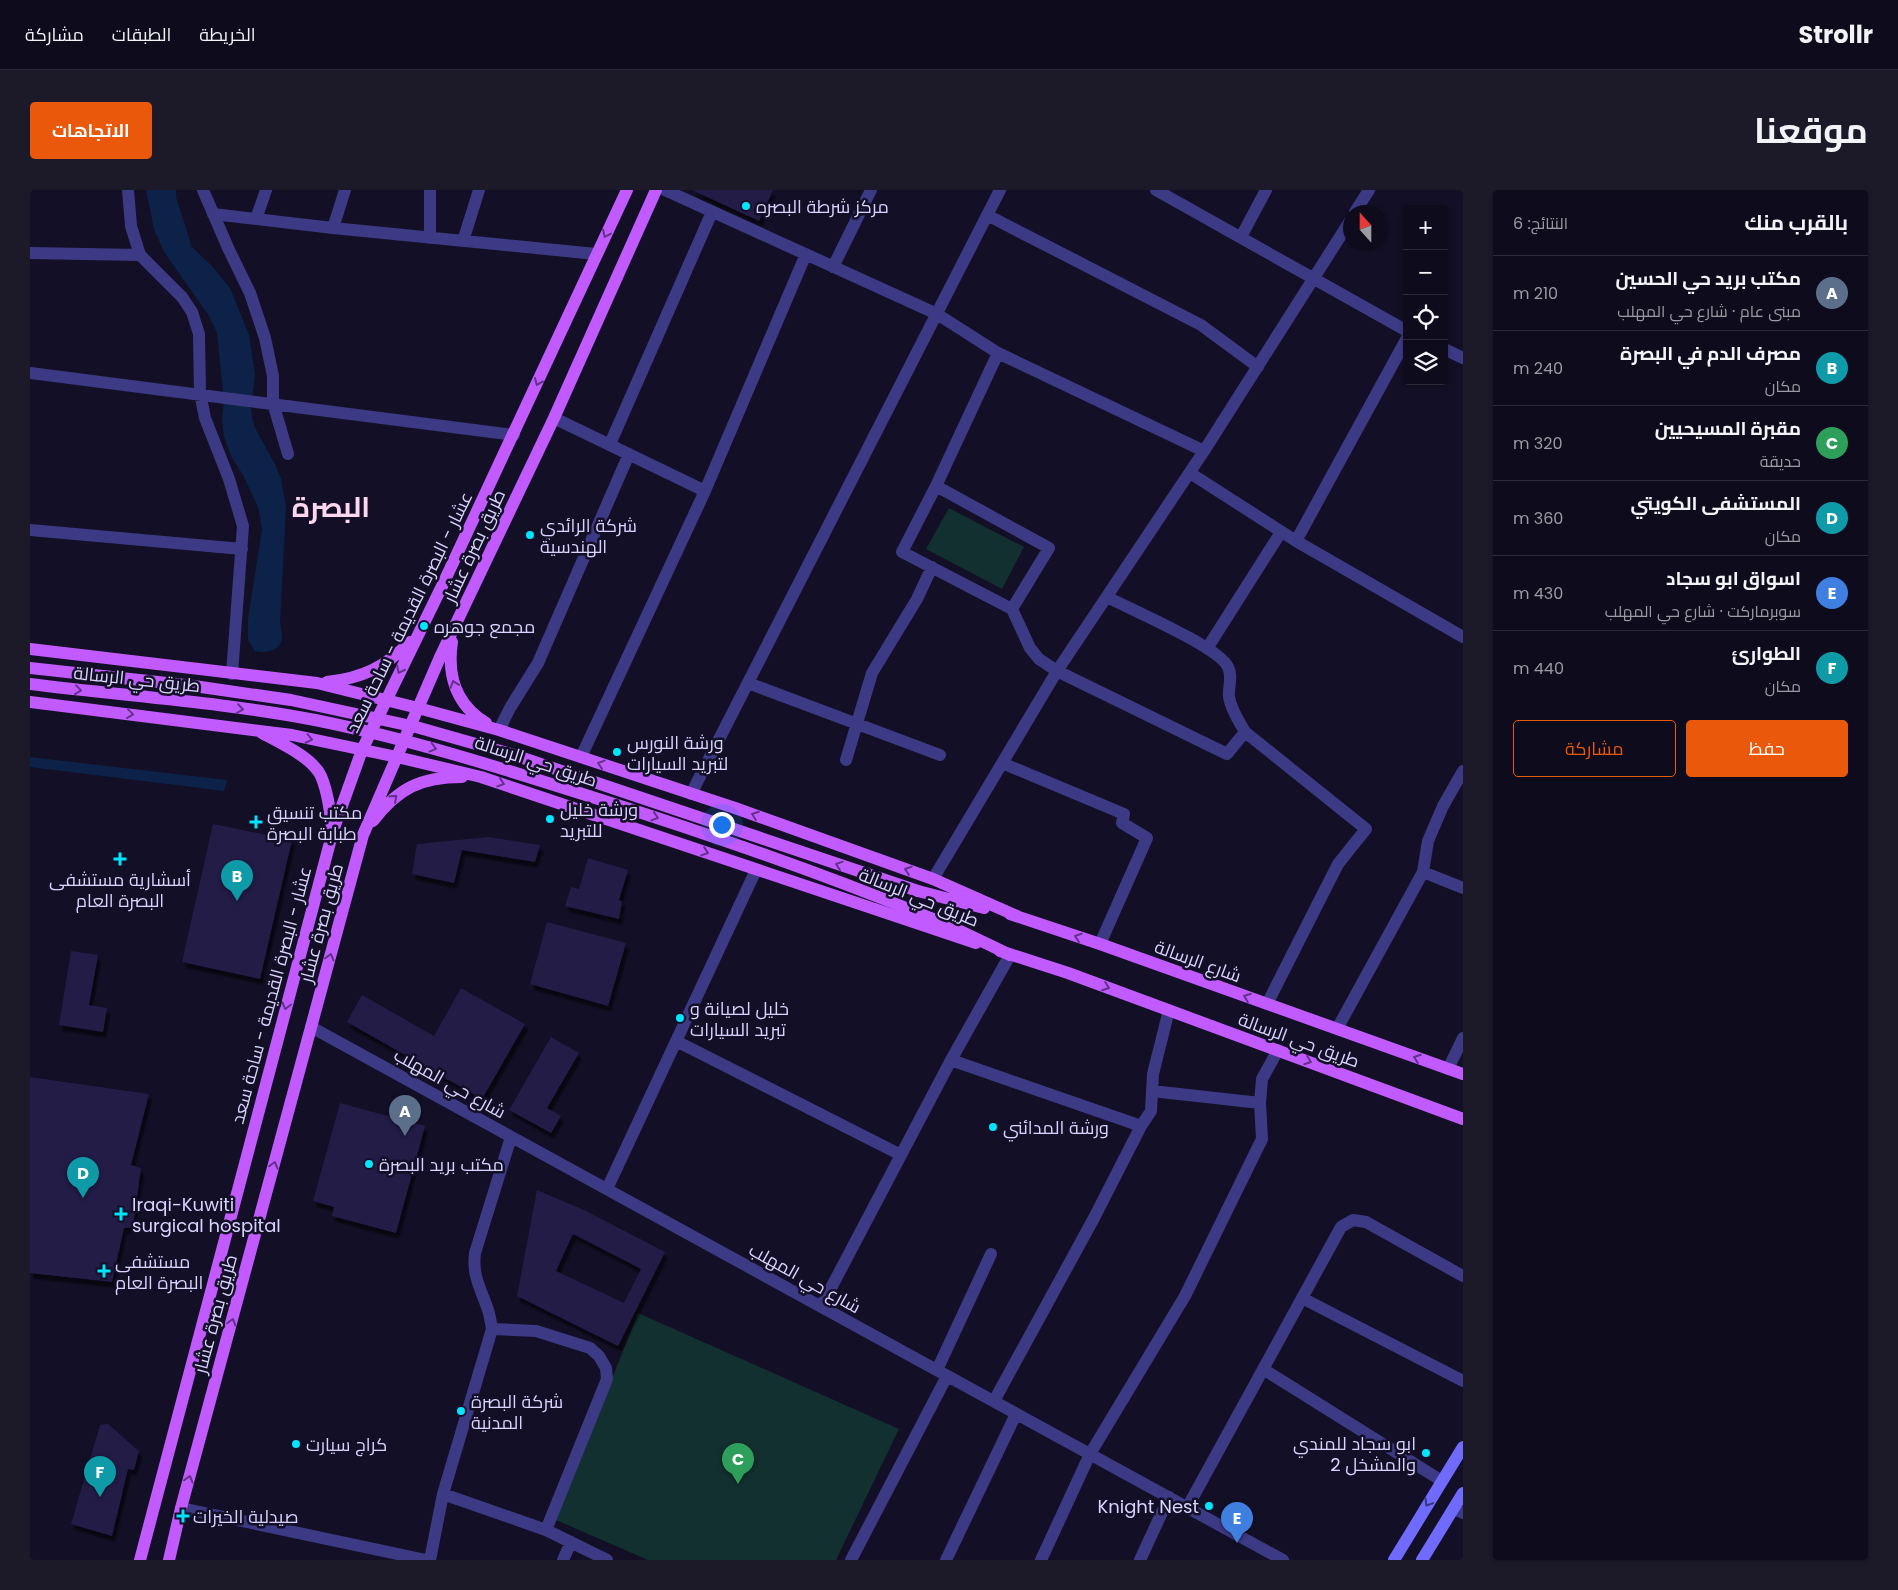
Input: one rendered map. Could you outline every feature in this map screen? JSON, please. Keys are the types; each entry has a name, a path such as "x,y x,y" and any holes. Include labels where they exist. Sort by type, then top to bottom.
{"main road":[{"name":"عشار - البصرة القديمة - ساحة سعد","path":"140,1560 333,831 362,750 514,435 627,190"},
{"name":"طريق بصرة عشار","path":"172,1559 181,1508 363,835 396,756 454,628 554,418 656,190"},
{"path":"454,628 449,660 450,669 460,698 471,713 499,730"},
{"path":"317,683 345,680 373,671 398,654 418,634"},
{"path":"30,649 317,683 418,708 499,730 691,794 932,878 1017,916"},
{"name":"طريق حي الرسالة","path":"30,668 194,686 292,700 416,727 511,754 918,891"},
{"name":"طريق حي الرسالة","path":"30,684 190,702 314,720 479,760 788,863 924,915 1010,955"},
{"name":"طريق حي الرسالة","path":"30,702 292,735 396,756 481,777 1068,973 1463,1119"},
{"path":"258,731 311,763 320,775 328,799 333,831"},
{"path":"363,835 394,798 414,784 437,778 481,777"},
{"name":"شارع الرسالة","path":"918,891 1017,916 1463,1074"},
{"path":"1394,1560 1463,1447"},
{"path":"1422,1560 1458,1511 1463,1493"}],"street":[{"path":"128,190 131,226 140,255 182,297 192,312 199,334 200,393 205,418 223,463 243,526 232,674"},
{"path":"203,190 250,293 265,338 274,376 267,402 288,454"},
{"path":"256,219 266,190"},
{"path":"333,228 344,190"},
{"path":"430,190 430,238"},
{"path":"463,241 479,190"},
{"path":"665,190 937,314 998,353 1204,451"},
{"path":"833,267 871,190"},
{"path":"691,794 1000,190"},
{"path":"1156,190 1403,328"},
{"path":"1241,237 1266,190"},
{"path":"1359,205 1369,190"},
{"path":"610,444 712,212"},
{"path":"213,214 596,254"},
{"path":"988,215 1201,325 1258,367"},
{"path":"932,878 1057,671 1190,473 1343,232"},
{"path":"30,253 140,255"},
{"path":"581,757 706,491 806,254"},
{"path":"1296,541 1406,340"},
{"path":"1448,351 1463,358"},
{"path":"998,353 936,486 902,552 1012,609 1030,648 1039,659 1057,671 1227,754 1245,732"},
{"path":"30,373 200,393 215,397 267,402 514,435"},
{"path":"554,418 706,491"},
{"path":"499,730 510,708 538,663 630,454"},
{"path":"1190,473 1281,532 1463,637"},
{"path":"936,486 1048,548 1012,609"},
{"path":"30,530 242,549"},
{"path":"1208,647 1281,532"},
{"path":"846,760 872,673 917,599 932,567"},
{"path":"1107,597 1208,647 1228,666 1231,680 1229,695 1231,706 1245,732 1366,829 1338,864 1267,1004"},
{"path":"748,683 940,755"},
{"path":"1002,763 1124,814 1122,823 1147,838 1100,944"},
{"path":"1337,1029 1423,872 1428,841 1442,806 1463,771"},
{"path":"607,1189 756,870"},
{"path":"1423,872 1463,888"},
{"path":"821,1306 951,1060 1010,955"},
{"path":"994,1401 1094,1218 1141,1126 1151,1111 1153,1074 1169,1010"},
{"name":"شارع حي المهلب","path":"311,1027 1283,1560"},
{"path":"1448,1069 1463,1038"},
{"path":"676,1042 901,1155"},
{"path":"1041,1560 1090,1454 1186,1296 1262,1139 1260,1103 1262,1079 1278,1050"},
{"path":"951,1060 1141,1126"},
{"path":"1152,1091 1260,1103"},
{"path":"430,1560 443,1494 492,1329 489,1311 480,1292 473,1266 475,1253 511,1137"},
{"path":"1187,1508 1342,1227 1353,1220 1366,1222 1463,1276"},
{"path":"852,1560 942,1373 991,1254"},
{"path":"1302,1298 1463,1381"},
{"path":"492,1329 536,1331 590,1348 599,1356 606,1368 607,1379 546,1530"},
{"path":"1263,1369 1442,1481"},
{"path":"946,1560 1016,1414"},
{"path":"443,1494 546,1530 607,1560"},
{"path":"1140,1560 1169,1497"},
{"path":"181,1508 426,1560"},
{"path":"564,1560 571,1542"},
{"path":"1255,1560 1261,1548"}],"green space":[{"path":"949,508 1024,547 1002,589 926,549"},
{"path":"638,1313 899,1429 836,1560 648,1560 556,1520"}],"water":[{"path":"146,190 176,190 176,197 192,247 212,266 230,288 249,335 255,375 251,408 252,418 255,428 281,479 286,507 280,622 282,639 281,643 271,651 255,651 248,640 248,619 262,529 258,507 243,475 232,458 224,437 222,418 224,401 217,333 209,316 164,252 154,229"},
{"path":"30,757 227,780 224,791 30,767"}],"building":[{"name":"مركز شرطة البصره","path":"692,190 773,190 759,221"},
{"path":"213,824 292,840 260,979 182,962"},
{"path":"489,837 540,845 535,862 462,850 454,883 412,874 417,844"},
{"path":"588,858 628,870 619,900 622,901 619,919 565,906 571,887 579,889"},
{"path":"547,922 626,943 608,1006 530,984"},
{"path":"71,951 98,955 89,1005 107,1008 103,1032 59,1025"},
{"path":"461,988 525,1024 482,1099 347,1022 362,995 434,1036"},
{"path":"551,1037 579,1053 547,1108 561,1116 551,1133 509,1110"},
{"path":"30,1077 149,1094 131,1165 141,1168 133,1227 124,1228 112,1282 30,1273"},
{"name":"مكتب بريد البصرة","path":"340,1103 425,1126 396,1233 332,1216 334,1207 313,1201"},
{"path":"537,1190 586,1211 665,1252 618,1346 517,1296","holes":["573,1234 641,1269 624,1303 556,1271"]},
{"path":"108,1424 139,1451 134,1470 128,1469 112,1536 71,1524 100,1425"}],"place":[{"name":"مركز شرطة البصره","path":"746,206"},
{"name":"شركة الرائدي الهندسية","path":"530,535"},
{"name":"مجمع جوهره","path":"424,626"},
{"name":"ورشة النورس لتبريد السيارات","path":"617,752"},
{"name":"ورشة خليل للتبريد","path":"550,819"},
{"name":"مكتب تنسيق طبابة البصرة","path":"256,822"},
{"name":"أسشارية مستشفى البصرة العام","path":"120,859"},
{"name":"مصرف الدم في البصرة","path":"237,901"},
{"name":"خليل لصيانة و تبريد السيارات","path":"680,1018"},
{"name":"ورشة المدائني","path":"993,1127"},
{"name":"مكتب بريد حي الحسين","path":"405,1136"},
{"name":"مكتب بريد البصرة","path":"369,1164"},
{"name":"المستشفى الكويتي","path":"83,1198"},
{"name":"Iraqi-Kuwiti surgical hospital","path":"121,1214"},
{"name":"مستشفى البصرة العام","path":"104,1271"},
{"name":"شركة البصرة المدنية","path":"461,1411"},
{"name":"كراج سيارت","path":"296,1444"},
{"name":"ابو سجاد للمندي والمشخل 2","path":"1426,1453"},
{"name":"مقبرة المسيحيين","path":"738,1484"},
{"name":"الطوارئ","path":"100,1497"},
{"name":"Knight Nest","path":"1209,1506"},
{"name":"صيدلية الخيرات","path":"183,1516"},
{"name":"اسواق ابو سجاد","path":"1237,1543"}],"district":[{"name":"البصرة","path":"331,507"}]}
